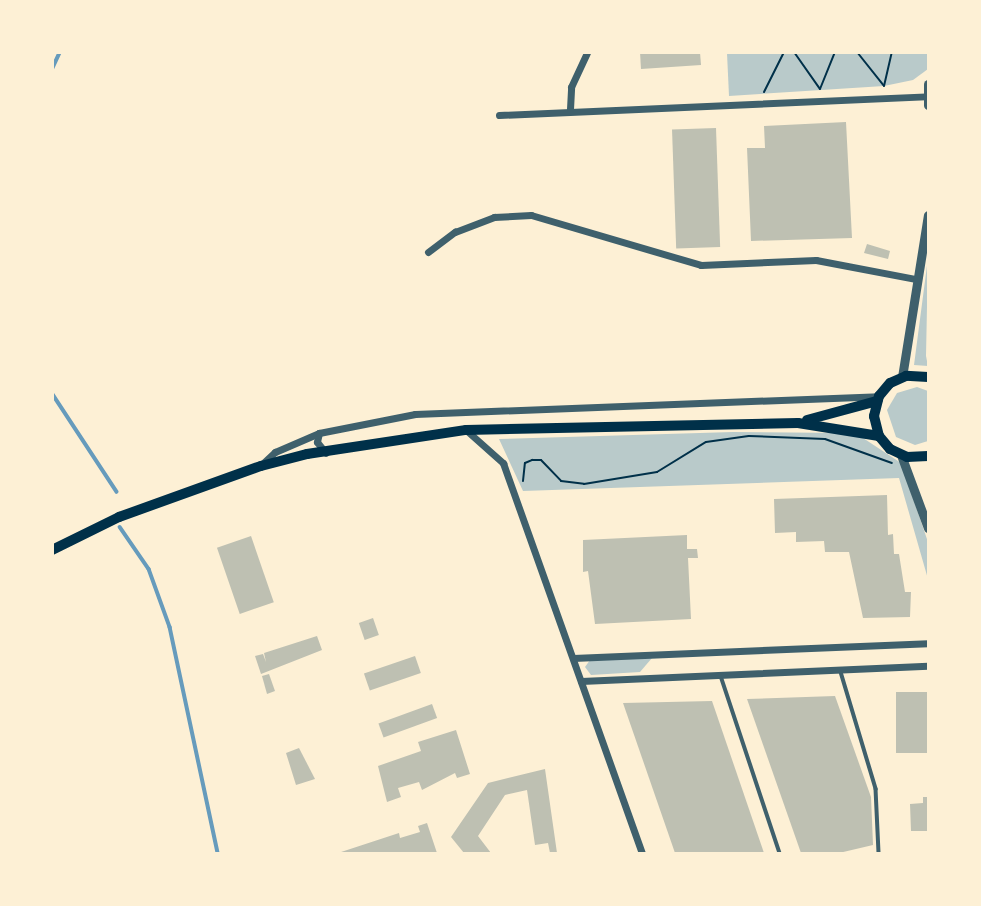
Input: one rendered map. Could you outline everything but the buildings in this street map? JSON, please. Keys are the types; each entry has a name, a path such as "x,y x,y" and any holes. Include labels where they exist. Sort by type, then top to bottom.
{"main road":[{"path":"798,423 878,398 902,377 929,377"},
{"path":"878,398 874,416 879,436"},
{"path":"52,550 119,517 261,466 307,454 327,454 466,430 798,423 879,436 901,455 929,456"}],"street":[{"path":"570,109 571,87 587,52"},
{"path":"499,115 570,109 927,100 929,84"},
{"path":"428,252 455,232 494,217 531,215 701,265 816,260 916,279"},
{"path":"902,377 916,279 929,215"},
{"path":"261,466 275,452 319,433 415,414 878,398"},
{"path":"466,430 503,463 642,853"},
{"path":"319,433 317,442 327,454"},
{"path":"901,455 929,528"},
{"path":"573,658 929,643"},
{"path":"581,681 929,666"}],"lane":[{"path":"840,670 876,789 878,853"},
{"path":"720,674 780,853"}],"path":[{"path":"763,93 784,52"},
{"path":"794,52 820,89 835,52"},
{"path":"857,52 884,86 892,52"},
{"path":"523,481 525,463 532,460 541,460 561,481 584,484 657,472 706,442 749,436 825,439 878,456 899,469"}],"shaded area":[{"path":"727,53 928,53 928,69 913,80 884,86 729,96"},
{"path":"928,258 926,356 928,366 914,365"},
{"path":"917,387 928,391 928,441 915,445 896,437 887,410 897,393"},
{"path":"733,432 846,433 863,438 901,463 928,542 928,579 899,478 523,491 499,439"},
{"path":"652,658 640,672 591,675 585,667 590,660"}],"waterway":[{"path":"52,69 60,52"},
{"path":"52,393 117,492"},
{"path":"120,527 149,569 170,627 218,853"}]}
